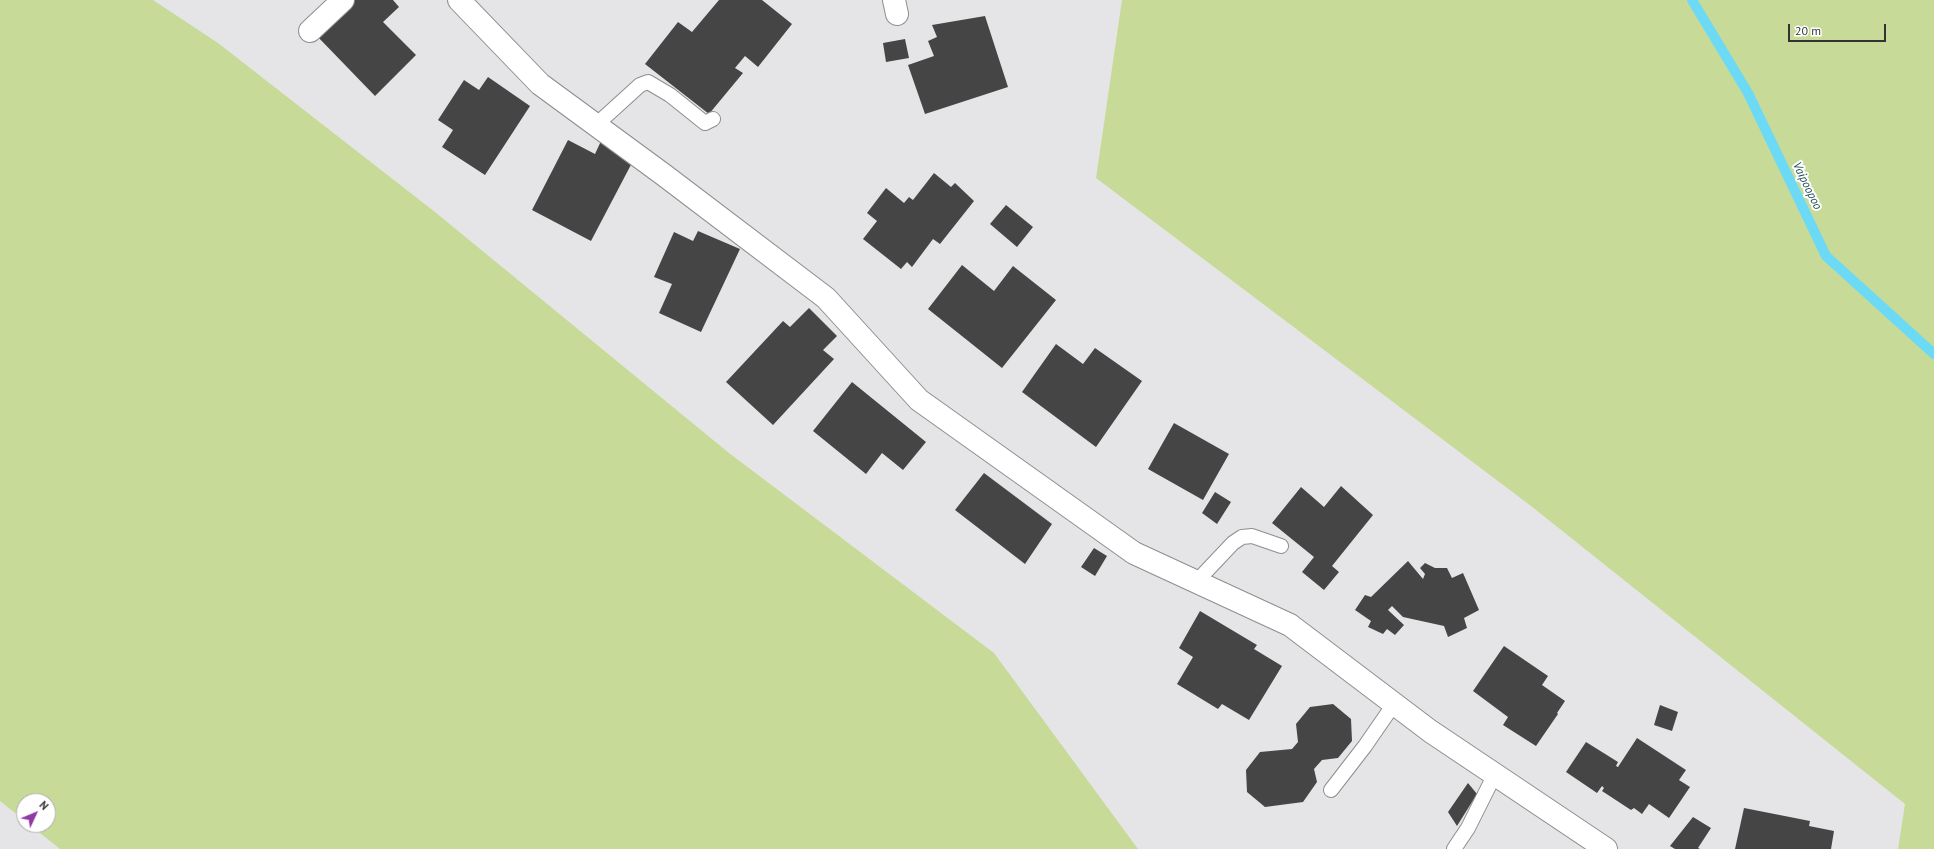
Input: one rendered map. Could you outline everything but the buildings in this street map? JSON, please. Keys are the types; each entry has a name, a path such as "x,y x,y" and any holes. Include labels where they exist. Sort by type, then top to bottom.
{"main road":[{"path":"310,31 343,0"},
{"path":"459,0 540,84 826,298 919,400 1134,553 1290,625 1430,731 1599,847"}],"lane":[{"path":"596,125 640,85 648,82 670,95 705,123 714,118"},
{"path":"1197,581 1233,543 1242,537 1252,536 1281,546"},
{"path":"1331,790 1365,746 1394,704"},
{"path":"1454,849 1468,828 1494,774"}],"green space":[{"path":"0,0 153,0 218,43 435,212 729,453 994,653 1138,849 60,849 40,833 56,833 56,793 16,793 16,814 0,801"},
{"path":"1122,0 1934,0 1934,849 1898,849 1905,804 1531,506 1096,178"}],"waterway":[{"name":"Vaipoopoo","path":"1692,0 1748,93 1826,256 1934,354"}]}
